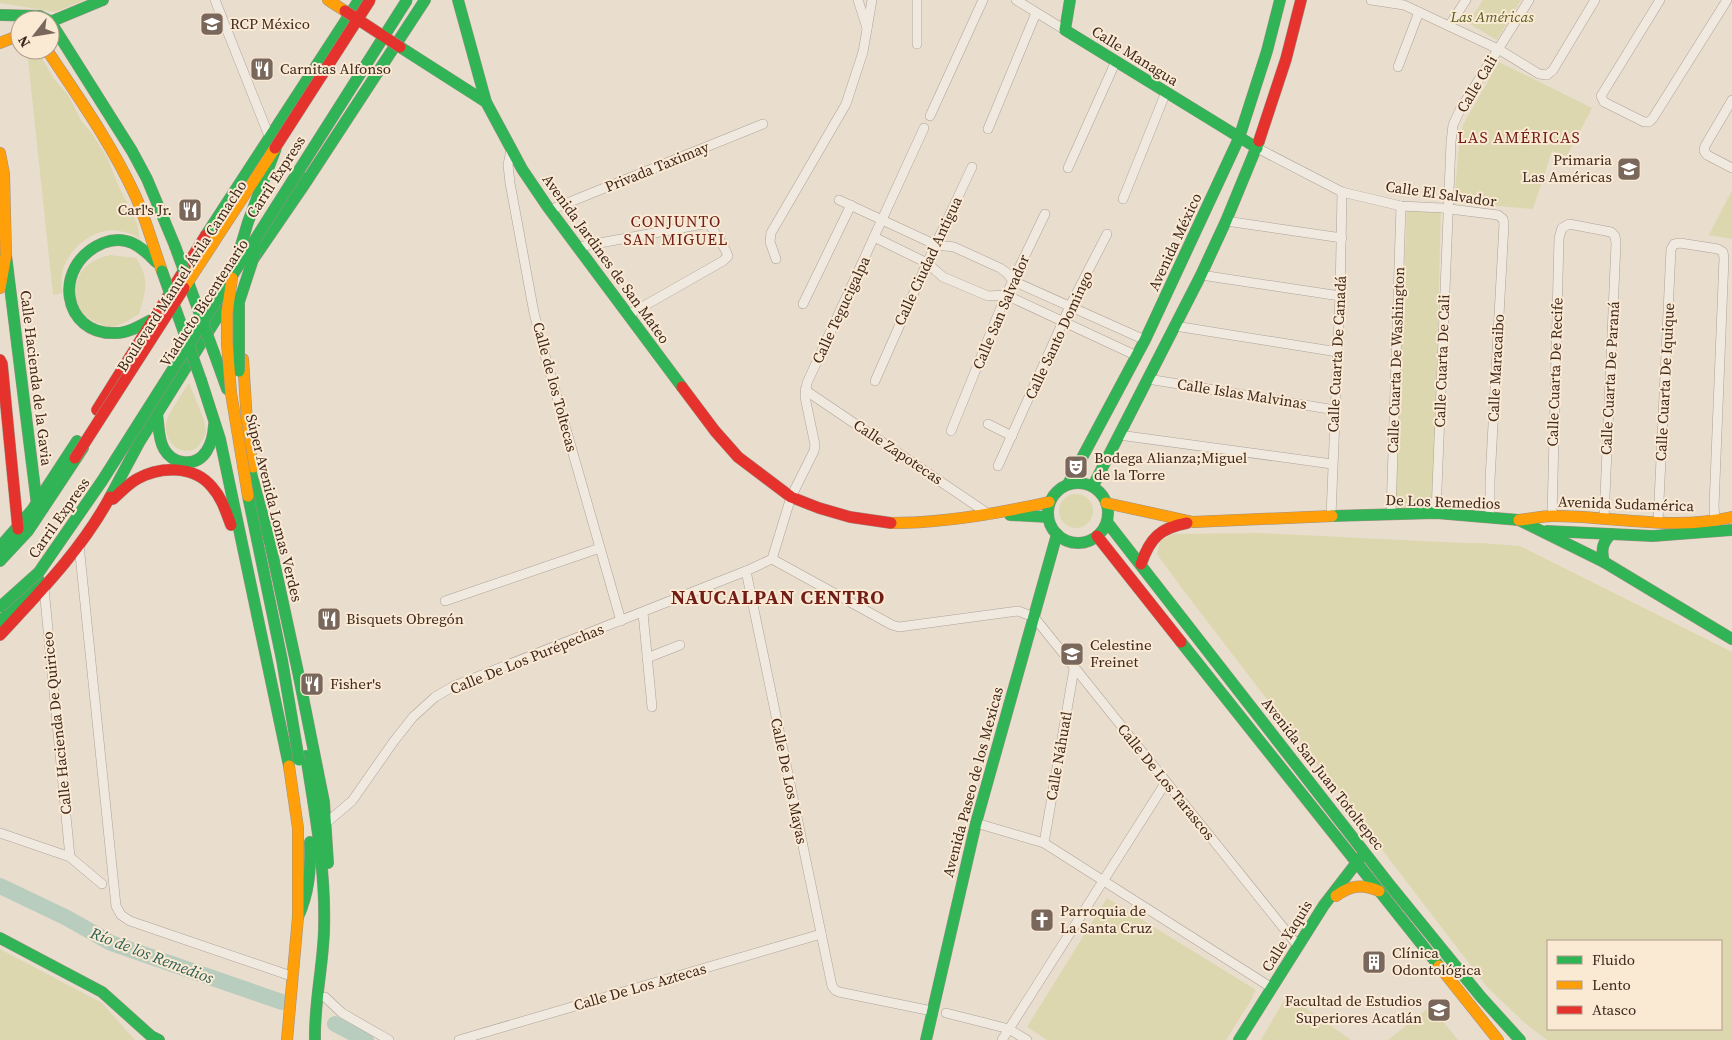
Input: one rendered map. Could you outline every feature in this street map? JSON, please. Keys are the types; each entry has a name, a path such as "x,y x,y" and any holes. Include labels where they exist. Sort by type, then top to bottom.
{"main road":[{"path":"60,17 103,0"},
{"path":"328,0 486,102"},
{"name":"Boulevard Manuel Ávila Camacho","path":"0,547 18,529 37,505 151,320 359,0"},
{"name":"Viaducto Bicentenario","path":"0,554 74,458 370,0"},
{"name":"Boulevard Manuel Ávila Camacho","path":"0,561 28,531 154,348 379,0"},
{"path":"0,609 57,542 79,509 173,363 246,243 402,0"},
{"name":"Carril Express","path":"41,574 407,0"},
{"name":"Viaducto Bicentenario","path":"41,574 80,526 219,305 257,251 420,0"},
{"path":"0,635 44,588 78,545 105,506 140,441 257,251 304,186 425,0"},
{"name":"Avenida Jardines de San Mateo","path":"458,0 486,102 511,150 550,210 715,431 738,456 792,497 818,508 850,517 886,523 919,523 990,514"},
{"path":"1065,30 1070,0"},
{"name":"Avenida México","path":"1068,484 1145,340 1239,138 1267,51 1280,0"},
{"path":"1093,486 1175,326 1226,221 1257,148 1286,59 1301,0"},
{"name":"Calle Managua","path":"1065,30 1239,138"},
{"name":"Súper Avenida Lomas Verdes","path":"60,36 132,150 147,179 175,246 225,382 259,497 290,632 326,823 330,916 325,998 316,1040"},
{"path":"69,49 59,50 55,54 54,61 117,160 142,210 220,439 290,772 298,828 298,917 288,975 287,1040"},
{"name":"Calle El Salvador","path":"1239,138 1257,148"},
{"path":"276,148 248,222 233,274 227,313 227,343 231,393 247,492 318,828 324,882 324,932 314,1022 316,1040"},
{"name":"Calle Hacienda de la Gavia","path":"0,154 4,174 3,254 0,288"},
{"path":"1194,237 1215,245"},
{"path":"151,320 118,333 107,333 89,327 75,315 68,296 70,278 75,264 87,250 113,240 126,240 141,246 161,269"},
{"path":"257,251 246,293 243,314 243,376 248,439 259,497"},
{"path":"257,251 239,302 240,419 267,568 298,709 310,872 305,903 298,917"},
{"name":"Calle Hacienda de la Gavia","path":"3,254 37,505"},
{"path":"0,360 18,529"},
{"path":"157,414 163,449 173,459 187,463 200,459 207,452 212,441 214,417"},
{"path":"105,506 124,488 141,477 165,470 186,471 210,483 218,495 244,555"},
{"path":"1080,482 1093,486 1103,495 1107,512 1103,530 1088,541 1077,543 1066,540 1057,534 1050,523 1048,517 1049,502 1054,493 1068,484 1080,482"},
{"path":"990,514 1049,502"},
{"name":"De Los Remedios","path":"1107,512 1124,508 1193,522 1391,513 1436,513 1519,520 1544,531 1565,537 1732,639"},
{"name":"Avenida San Juan Totoltepec","path":"1107,512 1141,564 1364,852 1481,997 1520,1040"},
{"path":"990,514 1048,517"},
{"name":"Avenida Sudamérica","path":"1519,520 1552,516 1658,522 1715,521 1732,517"},
{"path":"1565,537 1566,525 1573,518"},
{"path":"1141,564 1150,543 1156,535 1166,528 1177,524 1193,522"},
{"name":"Avenida Sudamérica","path":"1565,537 1611,534 1653,536 1730,532"},
{"name":"Avenida Paseo de los Mexicas","path":"926,1040 976,823 1057,534"},
{"path":"1604,562 1602,546 1604,540 1611,534"},
{"name":"Avenida San Juan Totoltepec","path":"1097,536 1498,1040"},
{"path":"0,609 41,574"},
{"path":"0,622 41,574"},
{"name":"Calle Yaquis","path":"1239,1040 1324,905 1364,852"},
{"path":"1324,905 1344,889 1352,886 1364,885 1379,892"},
{"path":"0,938 102,992 151,1036 159,1040"}],"street":[{"path":"215,0 270,136"},
{"path":"858,0 868,31"},
{"path":"776,259 770,242 771,233 841,115 864,52 872,0"},
{"path":"917,0 917,44"},
{"path":"930,116 982,0"},
{"name":"Calle Managua","path":"1016,0 1065,30"},
{"path":"1371,0 1405,3 1419,12 1498,49 1539,74 1547,75 1553,70 1595,0"},
{"path":"1449,26 1466,0"},
{"name":"Calle Cali","path":"1448,209 1451,142 1460,110 1528,0"},
{"path":"1660,0 1601,96 1604,102 1644,122 1649,122 1653,118 1727,0"},
{"path":"1398,67 1419,12"},
{"path":"988,129 1036,13"},
{"path":"1068,168 1116,61"},
{"path":"1123,199 1166,92"},
{"path":"1732,100 1705,146 1704,151 1707,155 1732,168"},
{"name":"Privada Taximay","path":"550,210 763,124"},
{"name":"Calle Tegucigalpa","path":"805,390 924,128"},
{"name":"Calle El Salvador","path":"1257,148 1342,192 1400,206 1498,215 1503,219"},
{"name":"Calle de los Toltecas","path":"511,150 508,165 510,183 534,313 621,621"},
{"name":"Calle Ciudad Antigua","path":"874,381 972,168"},
{"name":"Calle Cuarta De Canadá","path":"1331,516 1342,238 1342,192"},
{"path":"840,200 936,245 954,247 1000,268 1013,281 1145,340"},
{"path":"803,304 851,205"},
{"name":"Calle Cuarta De Washington","path":"1391,513 1400,206"},
{"name":"Calle Cuarta De Cali","path":"1436,513 1448,209"},
{"name":"Calle San Salvador","path":"951,431 1006,296 1045,214"},
{"name":"Calle Maracaibo","path":"1490,518 1490,480 1503,219"},
{"path":"1226,221 1342,238"},
{"path":"578,247 709,224 726,250 728,256 723,262 628,315"},
{"name":"Calle Cuarta De Paraná","path":"1562,228 1569,224 1611,232 1615,236 1616,252 1604,519"},
{"name":"Calle Cuarta De Recife","path":"1552,516 1558,248 1562,228"},
{"name":"Calle Santo Domingo","path":"998,466 1070,306 1106,234"},
{"path":"874,237 927,263 943,277 988,296 1006,296 1137,356"},
{"name":"Calle Cuarta De Iquique","path":"1658,522 1670,249 1674,244 1680,243 1718,249 1723,252 1724,258 1714,506 1715,521"},
{"path":"1200,275 1340,296"},
{"path":"1175,326 1338,352"},
{"name":"Calle Islas Malvinas","path":"1148,378 1335,410"},
{"path":"805,390 815,445 792,497 772,559 892,625 899,627 1018,611 1034,617"},
{"name":"Calle Zapotecas","path":"805,390 990,514"},
{"path":"988,424 1012,436"},
{"path":"1119,435 1332,464"},
{"path":"78,545 116,906 121,915 130,921 288,975"},
{"path":"446,602 600,548"},
{"name":"Calle De Los Purépechas","path":"326,823 352,801 394,741 414,717 435,697 454,686 746,572 772,559"},
{"name":"Calle De Los Mayas","path":"746,572 834,990 932,1011"},
{"name":"Calle Hacienda De Quiriceo","path":"44,588 70,857"},
{"path":"643,613 652,707"},
{"name":"Calle De Los Tarascos","path":"1034,617 1298,946"},
{"path":"647,658 680,646"},
{"name":"Calle Náhuatl","path":"1044,843 1074,669"},
{"path":"1002,1040 1166,782"},
{"path":"976,823 1044,843 1272,988"},
{"path":"0,833 70,857 102,884"},
{"name":"Calle De Los Aztecas","path":"459,1040 821,934"},
{"path":"325,998 342,1013 389,1040"},
{"path":"946,1013 1009,1029 1027,1040"}],"green space":[{"path":"0,0 85,0 60,10 43,10 0,3"},
{"name":"Las Américas","path":"1483,0 1521,0 1497,40 1468,23"},
{"path":"28,60 43,60 54,79 68,95 82,122 107,157 137,223 140,240 128,233 110,230 91,236 69,256 62,274 62,293 53,295"},
{"name":"Las Américas","path":"1499,62 1592,108 1567,156 1552,151 1533,209 1454,202 1460,137 1463,125"},
{"path":"1732,190 1732,239 1709,235"},
{"path":"1407,205 1441,208 1433,510 1395,510"},
{"path":"110,255 136,258 145,279 145,292 139,314 111,328 89,319 83,314 77,303 76,295 78,280 84,268 102,257"},
{"path":"189,383 204,420 206,433 197,448 183,451 170,441 167,435 166,424 176,403"},
{"path":"1076,494 1083,495 1088,499 1092,504 1092,518 1088,523 1083,527 1076,528 1069,527 1064,523 1060,518 1059,511 1060,504 1064,499 1069,495"},
{"path":"1258,533 1520,546 1732,652 1732,1040 1547,1040 1526,1024 1488,988 1184,591 1157,554 1160,541 1173,534"},
{"path":"1107,898 1256,990 1226,1040 1047,1040 1027,1027"},
{"path":"0,949 102,1003 135,1040 0,1040"},
{"name":"Facultad de Estudios Superiores Acatlán","path":"1287,995 1351,1040 1261,1040"},
{"path":"1431,1006 1458,1040 1388,1040"}],"waterway":[{"name":"Río de los Remedios","path":"0,886 67,918 111,943 282,1002"},
{"name":"Río de los Remedios","path":"335,1024 366,1040"}],"traffic: fast":[{"path":"60,18 103,0"},
{"path":"206,235 359,0"},
{"path":"0,607 39,572 102,481 407,0"},
{"path":"254,258 425,0"},
{"path":"458,0 486,102 522,169 547,206 682,387"},
{"path":"1070,0 1065,30 1257,148"},
{"path":"1068,484 1145,340 1239,138 1267,51 1280,0"},
{"path":"0,15 10,15"},
{"path":"60,37 132,151 147,179 175,246"},
{"path":"400,47 486,102"},
{"path":"1093,486 1201,275 1259,141"},
{"path":"239,252 248,222 276,148"},
{"path":"281,211 303,178"},
{"path":"151,320 125,332 98,331 84,323 74,312 70,297 70,282 76,267 86,253 103,243 111,241 119,240 132,243 145,251 156,262"},
{"path":"175,246 214,353"},
{"path":"239,371 239,302 257,247"},
{"path":"6,255 37,505"},
{"path":"162,271 201,380"},
{"path":"110,497 140,441 228,300"},
{"path":"214,353 227,389"},
{"path":"201,380 220,439 289,766"},
{"path":"157,414 162,445 170,456 183,462 191,462 202,456 210,445 214,425"},
{"path":"0,547 32,510 77,441"},
{"path":"0,561 28,531 83,448"},
{"path":"247,458 270,543 298,672 324,802 328,863"},
{"path":"1078,483 1095,488 1103,496 1108,513 1103,530 1095,538 1078,543 1061,538 1053,530 1048,513 1053,496 1061,488 1078,483"},
{"path":"248,496 282,660 299,760"},
{"path":"1332,516 1436,513 1519,520 1604,562 1732,639"},
{"path":"1010,515 1048,517"},
{"path":"1107,522 1389,884 1481,997 1520,1040"},
{"path":"1547,531 1653,536 1732,530"},
{"path":"926,1040 976,823 1057,534"},
{"path":"1604,562 1603,547 1611,534"},
{"path":"0,622 39,580"},
{"path":"1181,642 1439,966"},
{"path":"306,756 319,843 324,908 315,1040"},
{"path":"298,917 305,899 308,881 310,842"},
{"path":"1239,1040 1324,905 1361,857"},
{"path":"0,938 102,992 151,1036 159,1040"}],"traffic: slow":[{"path":"328,0 345,11"},
{"path":"0,43 10,39"},
{"path":"54,60 94,121 126,176 143,213 162,271"},
{"path":"184,288 275,148"},
{"path":"0,153 4,174 6,255 0,288"},
{"path":"232,278 227,313 227,343 231,393 248,496"},
{"path":"243,359 248,439 253,467"},
{"path":"891,523 911,523 970,517 1049,502"},
{"path":"1106,503 1193,522 1332,516"},
{"path":"1519,520 1553,516 1688,523 1732,517"},
{"path":"287,1040 298,917 298,828 289,766"},
{"path":"1336,896 1357,887 1367,887 1379,891"},
{"path":"1439,966 1498,1040"}],"traffic: jam":[{"path":"275,148 370,0"},
{"path":"1259,141 1286,59 1301,0"},
{"path":"345,11 400,47"},
{"path":"97,410 206,235"},
{"path":"75,458 184,288"},
{"path":"0,360 2,364 18,529"},
{"path":"682,387 715,431 738,457 791,497 850,517 891,523"},
{"path":"113,499 131,483 146,475 166,470 186,471 205,480 212,487 221,500 231,525"},
{"path":"0,635 73,552 87,534 110,497"},
{"path":"1141,564 1148,547 1157,536 1163,531 1187,523"},
{"path":"1097,536 1181,642"}],"place":[{"name":"RCP México","path":"212,24"},
{"name":"Carnitas Alfonso","path":"262,69"},
{"name":"Primaria Las Américas","path":"1629,169"},
{"name":"Carl's Jr.","path":"190,210"},
{"name":"Bodega Alianza;Miguel de la Torre","path":"1076,467"},
{"name":"Bisquets Obregón","path":"329,619"},
{"name":"Celestine Freinet","path":"1072,654"},
{"name":"Fisher's","path":"312,684"},
{"name":"Parroquia de La Santa Cruz","path":"1042,920"},
{"name":"Clínica Odontológica","path":"1374,962"},
{"name":"Facultad de Estudios Superiores Acatlán","path":"1439,1010"}],"district":[{"name":"LAS AMÉRICAS","path":"1519,137"},
{"name":"CONJUNTO SAN MIGUEL","path":"676,230"},
{"name":"NAUCALPAN CENTRO","path":"778,597"}]}
